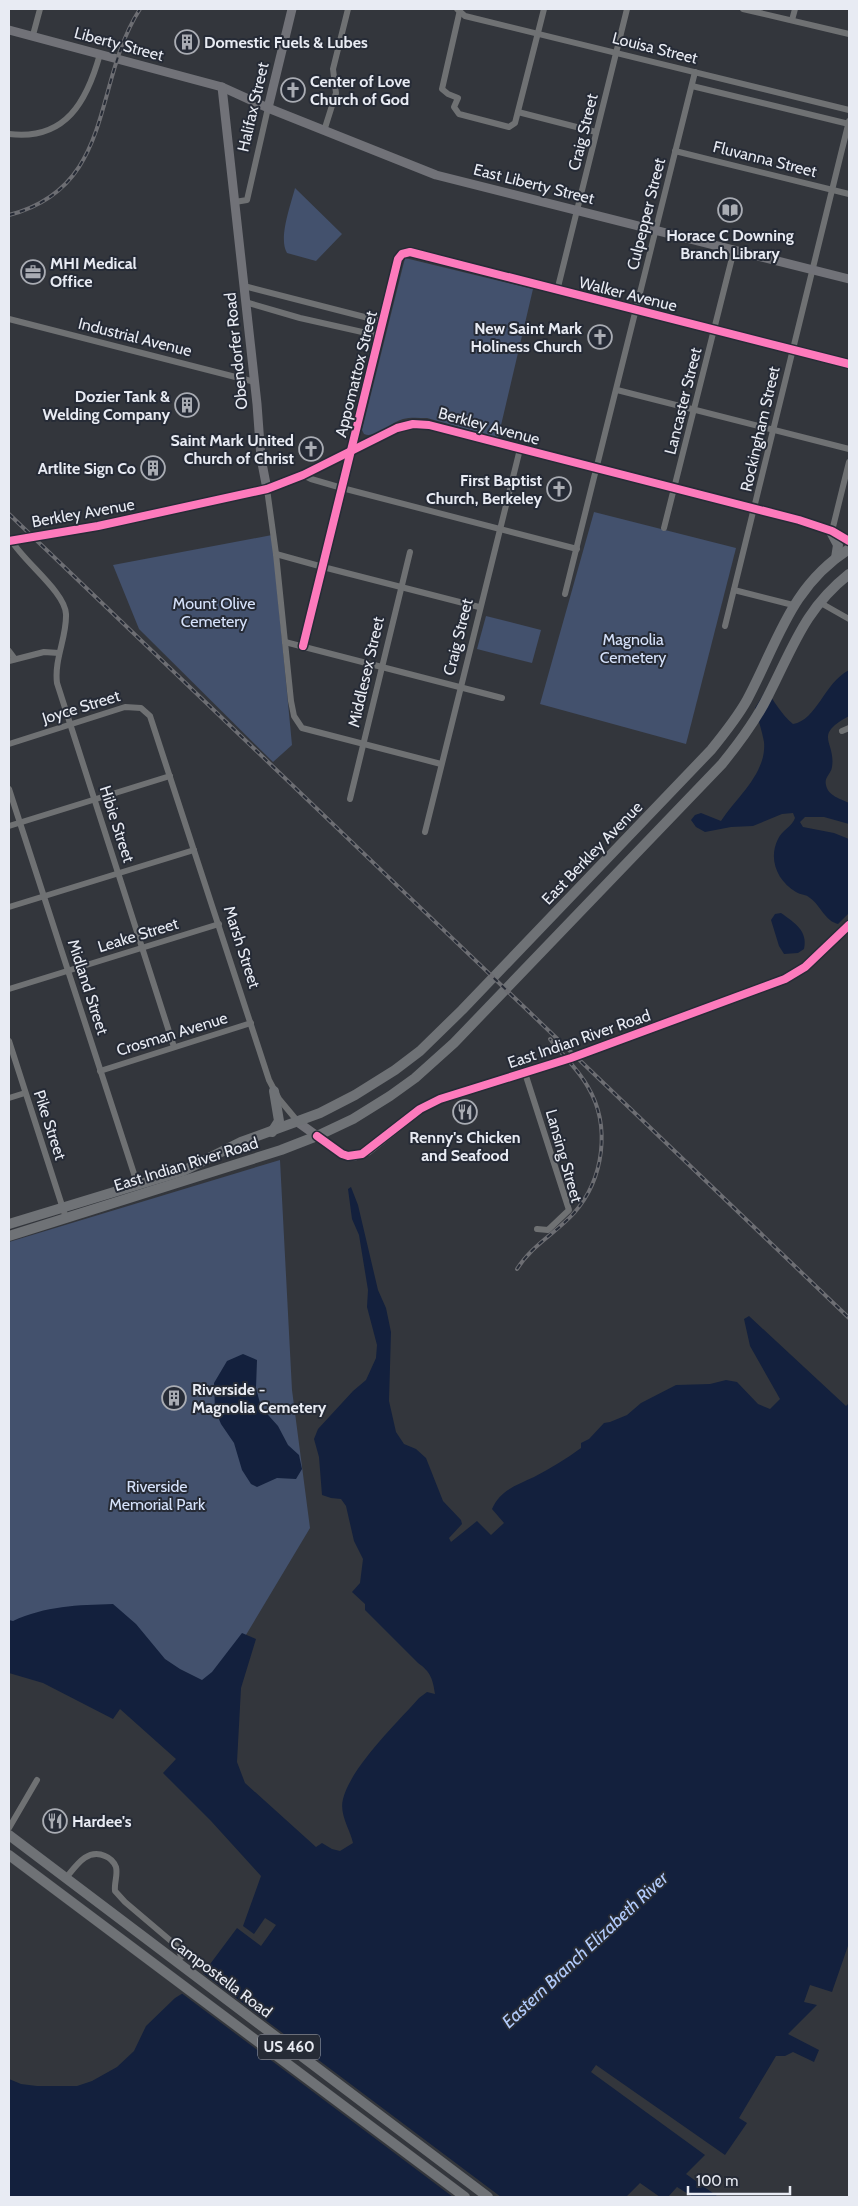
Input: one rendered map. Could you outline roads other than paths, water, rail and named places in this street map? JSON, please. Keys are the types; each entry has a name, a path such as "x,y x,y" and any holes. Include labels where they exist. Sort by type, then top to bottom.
{"main road":[{"path":"831,531 838,545 836,558"},
{"name":"East Berkley Avenue","path":"298,1122 355,1095 395,1070 420,1051 462,1010 711,750 746,702 793,605 815,577 849,549"},
{"name":"East Berkley Avenue","path":"317,1136 372,1108 415,1078 474,1023 722,764 750,727 800,631 819,602 849,574"},
{"path":"272,1132 279,1121 274,1091"},
{"name":"East Indian River Road","path":"139,1190 241,1142 298,1122"},
{"name":"East Indian River Road","path":"9,1236 64,1213 281,1150 317,1136"},
{"name":"East Indian River Road","path":"9,1224 64,1213"},
{"name":"Campostella Road","path":"9,1835 488,2197"},
{"name":"Campostella Road","path":"9,1855 465,2197"}],"street":[{"path":"33,36 40,9"},
{"name":"Halifax Street","path":"235,202 247,200 292,9"},
{"path":"324,131 336,92 333,69 348,9"},
{"path":"459,10 442,87 448,94 458,98 454,107 459,114 506,127 515,123 544,9"},
{"name":"Craig Street","path":"557,290 627,9"},
{"path":"743,9 847,34"},
{"path":"792,20 795,9"},
{"name":"Louisa Street","path":"459,10 465,16 849,110"},
{"name":"Liberty Street","path":"9,30 222,87"},
{"path":"9,134 23,135 43,132 70,116 90,88 100,54"},
{"name":"Culpepper Street","path":"565,594 695,72"},
{"name":"Louisa Street","path":"692,86 849,123"},
{"name":"East Liberty Street","path":"222,87 268,108 436,175 849,279"},
{"name":"Obendorfer Road","path":"222,87 261,458 276,554 294,716 302,728 363,744"},
{"path":"768,103 771,91"},
{"path":"518,112 596,132"},
{"name":"Rockingham Street","path":"725,626 849,123"},
{"name":"Fluvanna Street","path":"675,151 849,194"},
{"name":"Lancaster Street","path":"664,528 734,250"},
{"name":"Walker Avenue","path":"401,255 410,252 849,364"},
{"name":"Appomattox Street","path":"303,646 398,259 401,255"},
{"path":"244,286 384,322"},
{"path":"245,302 300,318 380,336"},
{"name":"Industrial Avenue","path":"9,318 254,382"},
{"path":"617,390 849,449"},
{"name":"Berkley Avenue","path":"10,541 98,526 267,489 303,475 397,428 413,424 430,425 754,508 799,520 831,531 849,540"},
{"name":"Craig Street","path":"425,832 479,607 520,449"},
{"path":"831,531 849,462"},
{"path":"303,475 342,488 577,549"},
{"name":"Hibie Street","path":"10,541 26,562 58,594 65,607 66,624 56,667 57,683 174,1047"},
{"name":"Middlesex Street","path":"350,799 410,552"},
{"path":"276,554 479,607"},
{"path":"734,590 793,605"},
{"path":"819,602 849,619"},
{"path":"285,642 502,698"},
{"path":"9,651 12,660 44,652 59,653"},
{"name":"Joyce Street","path":"9,744 125,707 137,706 146,711 150,716 162,753"},
{"path":"842,731 849,728"},
{"path":"363,744 441,764"},
{"name":"Marsh Street","path":"162,753 274,1091 298,1122 317,1136"},
{"path":"9,826 170,776"},
{"name":"Midland Street","path":"9,789 139,1190"},
{"path":"9,907 194,850"},
{"name":"Leake Street","path":"9,989 219,924"},
{"name":"East Indian River Road","path":"317,1136 342,1154 348,1156 362,1154 430,1104 571,1058 785,979 805,967 849,925"},
{"name":"Crosman Avenue","path":"100,1071 251,1023"},
{"name":"Pike Street","path":"9,1042 64,1213"},
{"name":"Lansing Street","path":"526,1073 569,1210 548,1230 537,1229"},
{"path":"9,1098 25,1093"},
{"path":"9,1828 38,1780"},
{"path":"66,1878 79,1863 91,1854 110,1858 116,1867 115,1891 178,1948 181,1957"}],"water":[{"path":"849,670 849,716 831,729 828,734 832,767 826,782 829,792 849,803 849,824 824,817 805,817 800,822 803,827 834,833 849,839 849,913 838,924 826,917 814,901 789,887 779,876 776,869 774,862 775,847 780,836 794,821 793,813 782,814 753,826 731,827 705,832 696,827 691,820 695,815 701,813 721,821 756,775 764,753 764,742 755,708 766,690 793,724 808,716 833,683"},
{"path":"781,913 802,932 805,943 804,949 798,953 784,954 779,946 771,920 775,914"},
{"name":"Eastern Branch Elizabeth River","path":"351,1187 358,1205 378,1290 386,1308 391,1332 389,1401 396,1432 404,1444 416,1449 426,1458 443,1501 461,1520 462,1524 449,1538 451,1542 477,1521 491,1535 504,1523 492,1509 495,1502 504,1493 564,1460 581,1448 581,1443 589,1439 604,1423 627,1415 641,1403 676,1385 710,1384 726,1380 737,1382 758,1404 770,1409 780,1399 750,1346 744,1319 749,1316 846,1406 849,1403 849,1943 832,1992 810,1985 804,2002 817,2005 788,2034 819,2050 814,2062 793,2052 785,2056 776,2056 739,2118 747,2123 725,2155 596,2065 591,2072 705,2155 686,2174 717,2196 715,2197 693,2197 677,2187 668,2197 660,2197 640,2183 626,2197 9,2197 9,2079 21,2084 37,2086 77,2086 92,2081 117,2067 134,2051 146,2026 175,1998 193,1987 237,1928 261,1946 276,1925 265,1918 254,1934 243,1926 261,1876 211,1821 163,1773 176,1759 120,1709 113,1719 43,1683 9,1673 9,1620 13,1621 37,1612 62,1607 113,1604 136,1624 165,1659 202,1680 212,1672 242,1633 256,1639 241,1688 237,1762 245,1783 316,1847 322,1843 340,1851 353,1843 345,1822 342,1805 348,1786 355,1773 376,1746 419,1698 427,1692 435,1694 429,1673 365,1610 365,1604 352,1592 360,1583 363,1559 354,1541 346,1506 341,1499 322,1495 319,1457 314,1439 318,1429 353,1391 366,1380 376,1358 377,1345 367,1307 368,1290 359,1235 352,1219 348,1189"},
{"path":"243,1354 257,1360 256,1388 261,1407 278,1426 288,1445 299,1455 302,1469 296,1479 277,1478 257,1487 251,1484 242,1470 234,1443 221,1424 215,1410 214,1383 227,1361"}],"railway":[{"path":"9,215 43,201 68,181 85,157 97,129 114,68 125,38 140,9"},
{"path":"9,514 849,1318"},
{"path":"517,1269 537,1246 574,1213 592,1184 601,1152 600,1118 595,1102 580,1074 550,1039"}],"place":[{"name":"Domestic Fuels & Lubes","path":"187,42"},
{"name":"Center of Love Church of God","path":"293,90"},
{"name":"Horace C Downing Branch Library","path":"730,210"},
{"name":"MHI Medical Office","path":"33,272"},
{"name":"New Saint Mark Holiness Church","path":"600,337"},
{"name":"Dozier Tank & Welding Company","path":"187,405"},
{"name":"Saint Mark United Church of Christ","path":"311,449"},
{"name":"Artlite Sign Co","path":"153,468"},
{"name":"First Baptist Church, Berkeley","path":"559,489"},
{"name":"Renny's Chicken and Seafood","path":"465,1112"},
{"name":"Riverside - Magnolia Cemetery","path":"174,1398"},
{"name":"Hardee's","path":"55,1821"}],"park label":[{"name":"Mount Olive Cemetery","path":"214,612"},
{"name":"Magnolia Cemetery","path":"633,648"},
{"name":"Riverside Memorial Park","path":"157,1495"}]}
